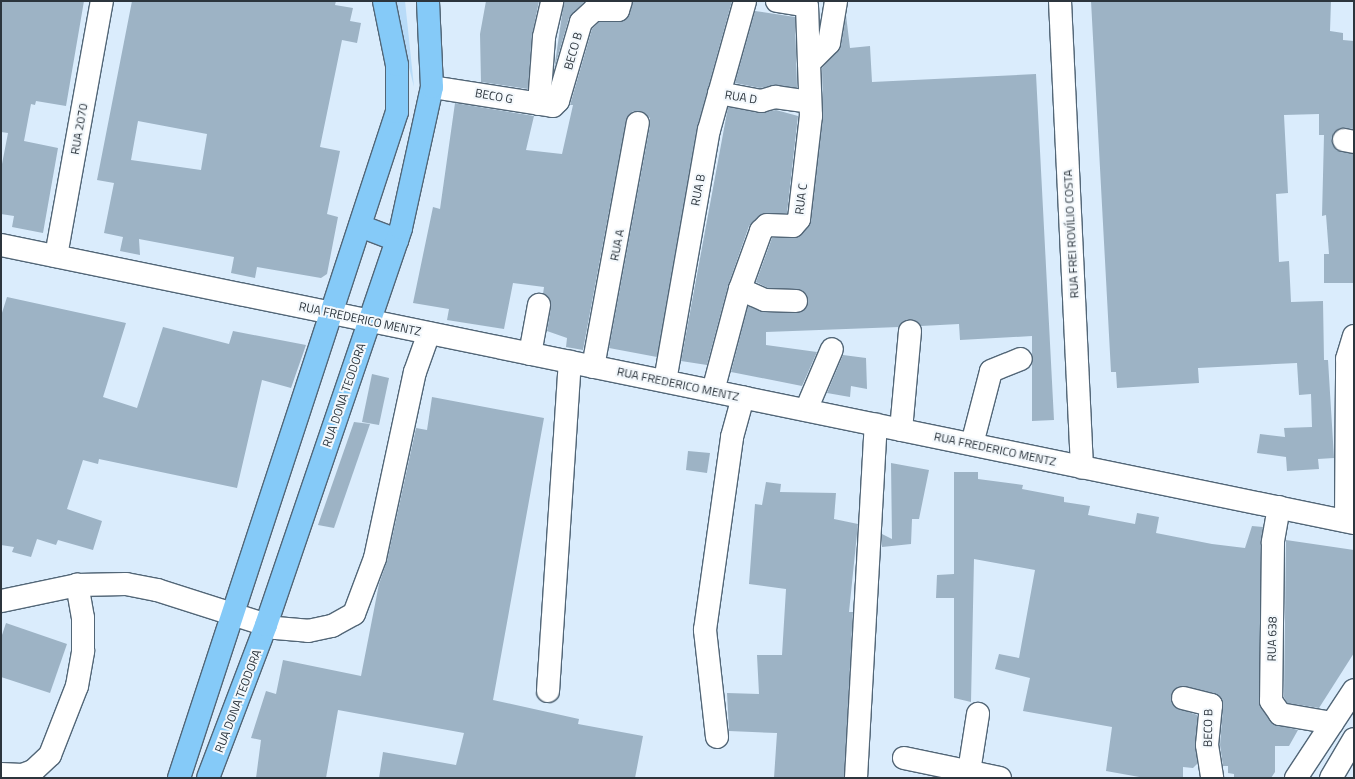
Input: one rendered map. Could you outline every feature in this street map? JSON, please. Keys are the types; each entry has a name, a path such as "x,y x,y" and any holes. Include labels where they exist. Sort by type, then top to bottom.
{"main road":[{"path":"179,778 231,611 397,112 397,65 384,1"},
{"name":"RUA DONA TEODORA","path":"208,778 266,625 397,240 432,87 428,1"},
{"path":"360,226 397,240"}],"street":[{"name":"RUA 2070","path":"56,256 102,1"},
{"path":"547,104 544,37 552,1"},
{"name":"BECO B","path":"547,104 581,22 594,10 618,10 621,1"},
{"name":"RUA B","path":"665,381 679,289 719,93 745,1"},
{"name":"RUA C","path":"713,391 740,290 763,228 793,226 799,219 810,102 807,6 777,1"},
{"path":"809,63 830,43 836,1"},
{"name":"RUA FREI ROVÍLIO COSTA","path":"1060,1 1082,467"},
{"name":"BECO G","path":"432,87 547,104"},
{"name":"RUA D","path":"719,93 761,101 775,97 810,102"},
{"name":"RUA A","path":"593,366 638,123"},
{"name":"RUA FREDERICO MENTZ","path":"1,245 1350,522"},
{"path":"740,290 765,300 796,301"},
{"path":"530,354 540,304"},
{"path":"901,430 910,331"},
{"path":"1,601 77,585 126,584 231,611 266,625 308,631 332,626 354,614 375,558 415,372 429,333"},
{"path":"1350,522 1347,358 1354,336"},
{"path":"806,410 832,349"},
{"path":"972,444 991,371 1021,359"},
{"path":"548,691 570,362"},
{"path":"717,737 705,630 732,437 743,397"},
{"path":"856,778 876,425"},
{"name":"RUA 638","path":"1280,508 1273,542 1271,702 1280,714 1332,723"},
{"path":"1,774 22,775 33,771 50,755 76,686 83,651 83,618 77,585"},
{"path":"1296,778 1354,690"},
{"name":"BECO B","path":"1183,698 1211,705 1207,745 1212,778"},
{"path":"969,775 978,714"},
{"path":"1331,778 1354,739"},
{"path":"904,758 969,775 1000,778"}],"shaded area":[{"path":"392,1 405,1 414,87"}],"building":[{"path":"1,1 84,1 66,106 36,101 35,105 31,104 24,141 58,148 43,233 12,227 14,216 1,214 2,164 8,133 1,132"},
{"path":"132,1 336,1 335,5 353,8 350,21 361,23 357,43 342,40 320,147 340,151 327,214 338,217 327,274 321,278 257,267 255,278 231,273 234,257 139,239 140,255 120,251 123,237 104,233 114,183 97,180","holes":["138,121 207,134 201,170 131,160"]},
{"path":"486,1 539,1 532,36 528,89 481,82 480,34"},
{"path":"564,1 585,1 569,18 554,70"},
{"path":"633,1 732,1 697,128 657,357 609,348 650,125 650,118 641,111 633,111 626,121 583,350 566,347 567,338 547,331 551,307 543,294 544,287 513,283 504,329 447,320 449,309 413,303 433,207 440,209 455,103 534,116 526,150 562,154 573,105 570,105 592,29 599,22 625,20"},
{"path":"1091,1 1331,1 1330,31 1343,33 1343,40 1354,41 1354,129 1340,128 1332,138 1336,150 1354,154 1354,283 1324,283 1324,254 1329,254 1326,215 1322,216 1324,135 1319,135 1319,114 1284,115 1288,193 1276,194 1279,262 1289,261 1291,302 1323,301 1324,360 1328,360 1334,458 1318,459 1319,469 1287,471 1286,457 1257,453 1260,434 1285,437 1284,428 1312,427 1311,394 1299,395 1297,363 1198,368 1199,383 1117,388 1116,372 1111,372"},
{"path":"755,11 795,17 797,88 776,85 760,88 735,83"},
{"path":"846,15 850,48 870,46 872,82 1036,74 1054,420 1032,421 1032,336 960,340 959,324 921,326 911,319 899,327 766,332 766,345 817,352 802,386 731,372 748,306 764,312 796,313 807,307 807,295 802,290 768,288 756,282 772,238 798,237 811,221 823,117 822,68 841,45"},
{"path":"728,107 759,113 776,110 798,116 787,213 763,213 749,226 728,286 707,365 681,361"},
{"path":"7,297 126,323 103,397 137,408 163,327 229,344 233,331 306,345 291,388 262,380 237,488 99,459 98,464 83,460 67,509 102,521 93,550 58,540 56,545 37,539 31,557 12,552 14,547 1,545 1,316"},
{"path":"843,355 866,358 867,389 851,386 850,397 827,393"},
{"path":"372,374 389,378 379,425 362,422"},
{"path":"432,397 544,418 493,700 579,719 578,724 643,736 635,778 379,778 383,752 456,765 464,733 338,710 326,778 256,778 261,740 251,738 266,691 276,694 283,660 361,676 379,584 387,561 416,428 427,430"},
{"path":"354,422 370,424 334,528 318,525"},
{"path":"688,451 710,453 707,473 686,470"},
{"path":"891,463 929,470 919,519 912,519 911,544 882,547 882,534 892,539"},
{"path":"954,472 978,472 978,479 1023,485 1022,489 1064,497 1064,502 1090,506 1088,515 1135,524 1137,513 1159,517 1156,533 1212,544 1245,548 1252,526 1263,527 1259,701 1273,724 1298,730 1289,746 1275,746 1275,772 1271,778 1234,778 1234,774 1228,773 1228,766 1223,766 1220,745 1223,706 1214,693 1180,686 1171,695 1175,707 1197,715 1197,764 1193,768 1183,767 1183,778 1145,778 1106,771 1112,727 1023,711 1030,678 995,669 999,654 1019,658 1035,570 974,559 971,702 954,698 954,598 936,598 937,575 954,574"},
{"path":"766,482 781,484 780,492 836,493 834,519 858,524 849,612 853,612 844,778 774,778 777,733 729,731 727,693 759,694 757,655 782,655 786,589 749,584 755,504 762,505"},
{"path":"1286,540 1354,550 1354,653 1319,708 1287,703 1284,697"},
{"path":"6,623 67,644 50,693 1,677 1,638"}]}
